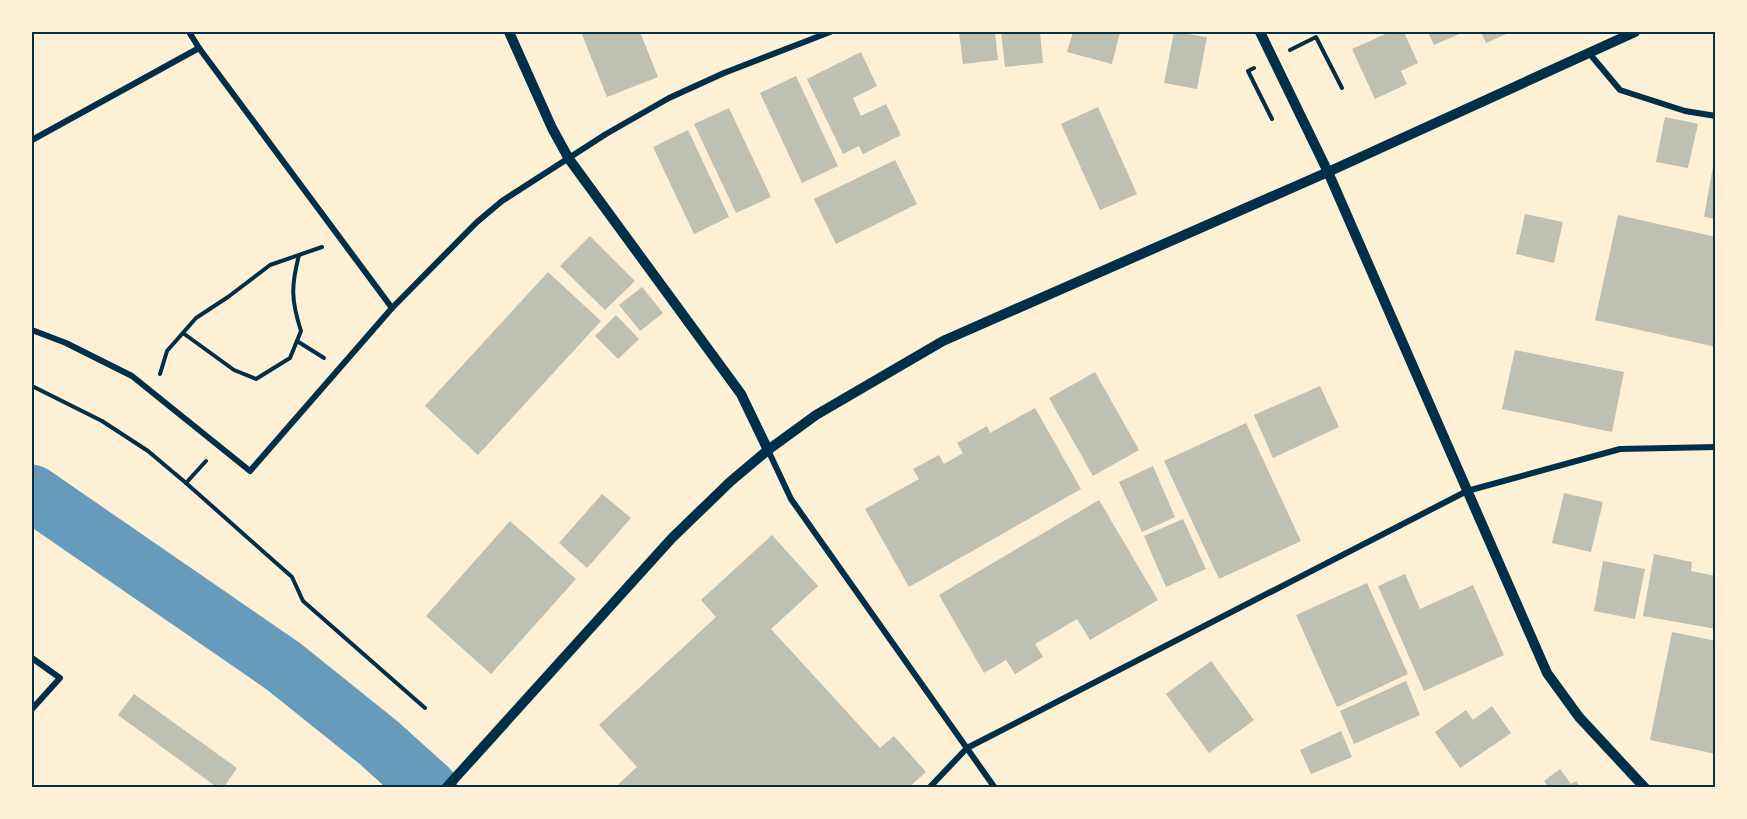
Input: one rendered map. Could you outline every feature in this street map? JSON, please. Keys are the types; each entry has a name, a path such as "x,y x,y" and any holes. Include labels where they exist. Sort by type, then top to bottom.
{"street":[{"path":"189,32 392,308"},
{"path":"509,32 552,128 569,159 741,394 791,499 994,788"},
{"path":"32,330 66,343 132,376 250,471 392,308 477,222 502,201 606,134 669,98 724,73 830,32"},
{"path":"1260,32 1328,172 1547,673 1579,717 1645,788"},
{"path":"446,788 672,538 731,481 816,415 943,341 1328,172 1635,32"},
{"path":"32,140 199,48"},
{"path":"1589,53 1620,90 1685,111 1716,116"},
{"path":"928,788 967,748 1467,491 1620,449 1716,447"},
{"path":"32,658 60,678 32,709"}],"path":[{"path":"1316,37 1342,88"},
{"path":"1248,71 1272,119"},
{"path":"154,394 167,351 196,318 270,265 344,242"},
{"path":"183,333 234,370 256,380 290,358 301,331 293,306 293,277 299,255"},
{"path":"297,341 340,368"},
{"path":"32,386 102,421 148,451 292,577 303,601 425,708"},
{"path":"186,483 219,446"}],"building":[{"path":"581,32 640,32 658,77 607,97"},
{"path":"959,32 995,32 998,60 963,64"},
{"path":"1001,32 1040,32 1043,63 1005,67"},
{"path":"1073,32 1120,32 1112,64 1067,52"},
{"path":"1174,32 1207,37 1197,89 1164,83"},
{"path":"1390,32 1404,32 1418,63 1401,71 1407,84 1375,99 1352,49"},
{"path":"1428,32 1464,32 1434,45"},
{"path":"1481,32 1511,32 1486,43"},
{"path":"861,52 877,86 853,98 861,116 886,104 901,135 863,154 859,146 843,154 807,79"},
{"path":"796,76 838,166 802,183 760,93"},
{"path":"1098,107 1137,194 1100,210 1061,124"},
{"path":"729,108 771,197 736,213 694,124"},
{"path":"1665,117 1698,124 1688,168 1656,162"},
{"path":"688,130 729,217 694,234 653,147"},
{"path":"895,160 917,204 836,244 814,199"},
{"path":"1714,161 1716,161 1716,219 1704,217"},
{"path":"1525,214 1563,222 1554,263 1516,254"},
{"path":"1618,215 1716,237 1716,347 1595,320"},
{"path":"590,236 635,281 605,310 560,266"},
{"path":"548,272 601,321 478,455 425,406"},
{"path":"642,287 663,313 640,331 619,305"},
{"path":"616,315 639,339 618,359 595,336"},
{"path":"1515,350 1624,372 1612,432 1502,409"},
{"path":"1095,372 1139,450 1093,476 1049,398"},
{"path":"1320,386 1339,427 1273,458 1254,415"},
{"path":"1035,408 1081,489 909,587 865,509 919,479 913,469 939,455 944,464 963,453 957,443 987,426 990,433"},
{"path":"1246,423 1301,541 1219,579 1164,461"},
{"path":"1153,466 1175,517 1142,532 1119,482"},
{"path":"1564,493 1603,502 1591,552 1552,543"},
{"path":"602,494 631,518 587,568 559,543"},
{"path":"1099,500 1158,600 1090,640 1077,619 1035,644 1043,657 1015,674 1006,660 984,673 939,595"},
{"path":"1183,519 1206,569 1166,587 1144,536"},
{"path":"510,521 576,579 491,674 426,616"},
{"path":"772,535 818,586 771,629 880,748 894,736 926,772 908,788 614,788 637,767 599,725 716,617 701,600"},
{"path":"1654,554 1692,562 1691,571 1716,576 1716,629 1643,616"},
{"path":"1603,561 1645,569 1635,619 1594,611"},
{"path":"1405,574 1420,609 1473,585 1504,655 1424,691 1378,586"},
{"path":"1367,583 1408,674 1337,707 1296,615"},
{"path":"1672,632 1716,641 1716,754 1650,740"},
{"path":"1211,661 1254,720 1209,753 1166,694"},
{"path":"1406,681 1420,715 1354,744 1340,711"},
{"path":"134,694 237,768 223,788 218,788 118,715"},
{"path":"1492,706 1511,733 1460,768 1435,732 1466,710 1473,720"},
{"path":"1341,731 1352,757 1311,774 1300,750"},
{"path":"1560,769 1571,784 1576,781 1580,788 1543,788 1547,785 1544,781"}],"waterway":[{"path":"32,493 283,666 379,743 429,788"}]}
